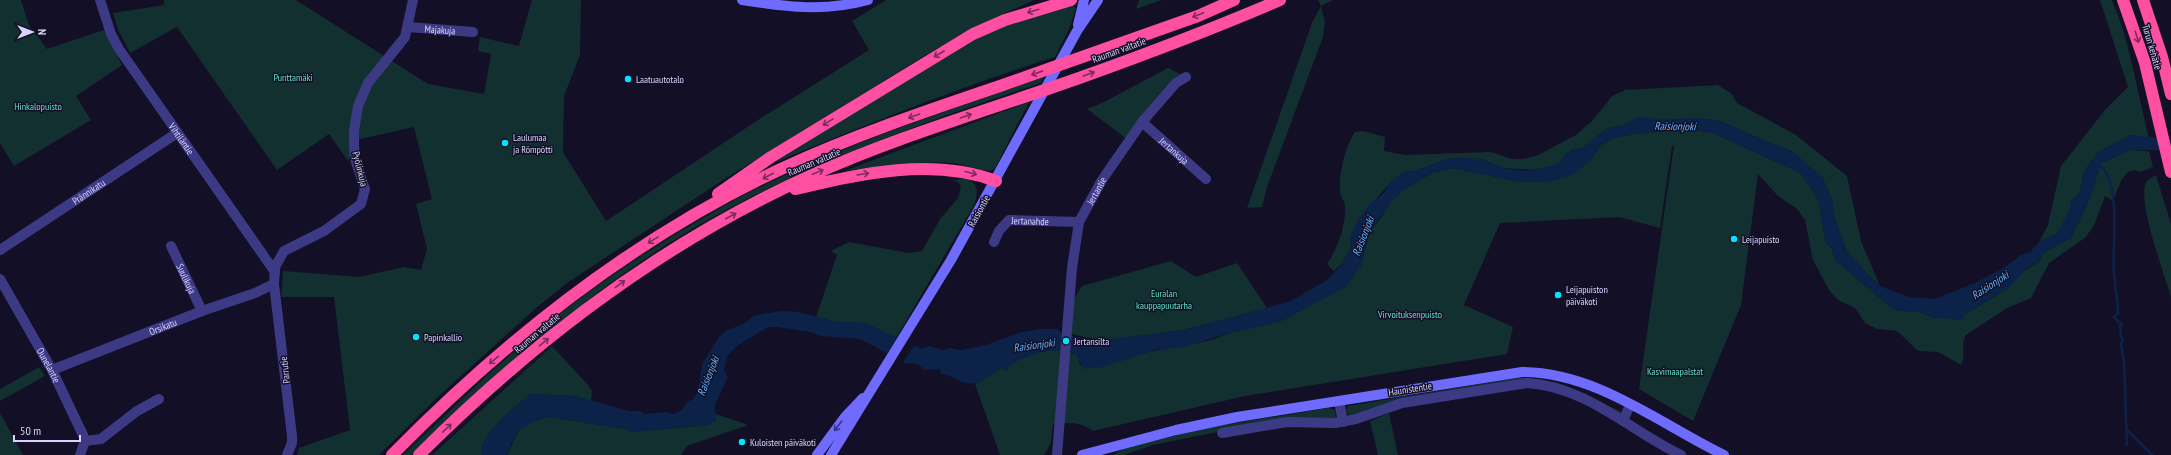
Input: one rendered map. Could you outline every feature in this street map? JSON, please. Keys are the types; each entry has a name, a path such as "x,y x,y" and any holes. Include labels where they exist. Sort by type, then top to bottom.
{"highway":[{"path":"687,219 730,185 771,157 972,34 1005,20 1071,0"},
{"name":"Rauman valtatie","path":"392,455 480,372 550,314 611,267 687,219 740,189 835,145 1191,18 1234,0"},
{"name":"Rauman valtatie","path":"419,455 494,385 588,306 662,255 770,195 814,174 961,117 1081,77 1204,32 1280,0"},
{"name":"Turun kehätie","path":"2124,0 2134,26 2171,172"},
{"name":"Turun kehätie","path":"2143,0 2162,57 2171,94"},
{"path":"770,195 843,178 902,170 957,170 996,181"}],"street":[{"name":"Vihtiläntie","path":"100,0 111,34 119,49 275,272"},
{"name":"Pyölinkuja","path":"274,284 275,272 279,258 284,252 324,231 361,204 365,189 355,159 354,144 354,131 358,106 368,83 400,45 408,27 413,0"},
{"path":"742,0 792,8 816,8 868,0"},
{"name":"Raisiontie","path":"1077,31 1084,0"},
{"name":"Raisiontie","path":"831,455 912,327 996,181 1077,31 1098,0"},
{"name":"Majakuja","path":"408,27 473,32"},
{"name":"Jertantie","path":"1058,455 1067,353 1067,331 1072,268 1078,222 1102,180 1142,122 1176,84 1186,77"},
{"name":"Jertankuja","path":"1142,122 1206,179"},
{"name":"Prännikatu","path":"0,250 177,133"},
{"name":"Jertanahde","path":"994,242 999,231 1009,220 1078,222"},
{"name":"Suulikuja","path":"172,246 202,311"},
{"name":"Ounelantie","path":"0,279 52,370 85,441"},
{"name":"Orsikatu","path":"52,370 202,311 255,293 274,284"},
{"name":"Parrutie","path":"274,284 292,436 292,443 287,455"},
{"name":"Haunistentie","path":"1082,455 1094,454 1206,423 1507,374 1538,372 1570,379 1630,405 1724,455"},
{"name":"Haunistentie","path":"1222,433 1287,422 1326,424 1343,422 1402,403 1527,383 1546,384 1570,393 1623,421 1639,432 1681,455"},
{"name":"Raisiontie","path":"816,455 844,417 874,386"},
{"path":"80,455 85,441 101,439 137,411 159,399"},
{"path":"1339,401 1343,422"},
{"path":"1623,421 1630,405"}],"green space":[{"name":"Hinkalopuisto","path":"0,0 21,0 29,25 47,49 104,30 122,65 76,96 91,120 14,166 0,143"},
{"name":"Punttamäki","path":"164,0 296,0 428,84 484,94 491,54 478,51 480,37 519,46 532,0 581,0 580,55 564,96 563,152 606,221 755,122 869,50 852,21 886,0 1034,0 970,29 924,56 720,182 567,283 536,308 440,395 379,455 297,455 299,448 350,430 334,297 281,297 283,271 359,277 404,267 421,270 427,249 416,204 432,199 414,127 360,139 348,161 329,134 277,170 177,27 130,53 117,27 113,13 164,5"},
{"path":"1139,0 1162,0 1136,9"},
{"path":"1318,0 1333,0 1321,6"},
{"path":"2100,0 2112,0 2119,17 2129,51 2149,138 2131,135 2100,151 2090,162 2083,175 2080,192 2072,200 2069,212 2062,226 2056,234 2039,242 2048,225 2061,166 2105,110 2128,87"},
{"path":"1072,5 1076,8 1070,27 1055,57 914,106 776,162 775,160 986,33 1007,24"},
{"path":"1321,6 1325,22 1323,37 1267,187 1262,207 1247,208 1312,23"},
{"path":"1168,68 1182,75 1127,139 1087,109 1104,102"},
{"path":"1044,77 1041,83 890,136 840,156 743,201 696,227 651,255 587,301 497,375 411,455 403,455 489,374 543,327 607,279 699,220 761,187 840,151"},
{"path":"1718,85 1732,94 1737,103 1796,135 1847,176 1861,241 1880,286 1866,273 1846,250 1835,219 1832,200 1822,177 1790,150 1772,144 1720,121 1696,118 1664,120 1637,118 1624,125 1606,129 1583,148 1572,150 1565,155 1561,162 1549,167 1535,170 1504,168 1480,159 1456,158 1448,159 1415,171 1403,172 1390,183 1359,218 1350,238 1351,246 1343,263 1334,271 1327,264 1335,251 1343,228 1345,205 1340,193 1340,177 1343,160 1355,132 1363,131 1385,137 1384,151 1405,155 1491,152 1512,159 1524,159 1538,155 1576,135 1593,120 1612,96 1625,90"},
{"path":"1029,102 995,168 990,171 951,163 924,163 898,164 844,171"},
{"path":"1689,129 1713,133 1801,173 1819,201 1825,241 1832,249 1835,260 1894,310 1919,312 1935,318 1964,315 2007,289 2022,272 2039,262 2043,253 2071,238 2089,200 2101,163 2130,150 2149,151 2153,167 2141,172 2134,170 2128,172 2122,179 2113,201 2105,196 2095,223 2086,237 2049,263 2031,298 2007,308 1966,335 1964,338 1963,361 1961,365 1938,352 1918,351 1897,331 1877,329 1865,323 1855,308 1838,300 1829,290 1813,260 1805,220 1797,209 1778,196 1758,174 1741,305 1693,421 1639,389 1674,145 1672,146 1660,228 1619,217 1500,223 1464,305 1513,327 1507,354 1245,396 1093,431 1079,424 1053,424 1051,443 1044,455 1000,455 975,384 1001,368 1029,356 1049,351 1059,350 1078,356 1080,365 1212,340 1230,333 1361,266 1370,231 1383,215 1389,198 1432,173 1453,168 1521,182 1590,161 1601,145 1613,138 1633,134"},
{"path":"2156,175 2171,224 2171,297 2153,240 2144,195 2146,183"},
{"path":"964,178 976,186 977,195 972,209 896,338 865,323 846,324 816,317 837,255 831,251 849,242 909,253 922,251 940,219 958,198 961,186 958,182 952,181"},
{"name":"Euralan kauppapuutarha","path":"1171,261 1196,277 1237,263 1267,308 1184,330 1102,341 1071,334 1074,298 1082,286"},
{"path":"552,346 588,385 592,391 591,401 575,396 531,394 508,413 492,430 482,447 482,455 432,455"},
{"path":"39,367 45,376 0,401 0,389"},
{"path":"1516,378 1530,378 1558,383 1597,399 1622,412 1624,416 1550,383 1351,416 1346,412 1348,406"},
{"path":"1328,408 1335,410 1336,418 1251,425 1153,445 1124,455 1114,455 1122,449 1132,446 1211,427"},
{"path":"0,413 23,455 0,455"},
{"path":"1389,413 1398,455 1378,455 1370,421"},
{"path":"716,414 748,425 687,446 681,455 508,455 518,433 526,424 550,417 626,429 632,432 709,425 716,420"}],"water":[{"name":"Raisionjoki","path":"1644,117 1664,120 1696,118 1720,121 1772,144 1790,150 1822,177 1832,200 1835,219 1846,250 1866,273 1880,286 1909,297 1934,299 1975,283 2004,268 2021,255 2030,252 2039,242 2056,234 2069,212 2072,200 2080,192 2083,175 2090,162 2100,151 2131,135 2171,139 2171,150 2130,150 2101,163 2089,200 2071,238 2043,253 2039,262 2026,269 2007,289 1964,315 1963,320 1935,318 1919,312 1894,310 1835,260 1832,249 1825,241 1819,201 1801,173 1713,133 1689,129 1633,134 1613,138 1601,145 1590,161 1578,171 1567,177 1548,182 1521,182 1453,168 1432,173 1407,187 1392,201 1370,231 1361,266 1346,287 1280,322 1230,333 1184,347 1155,350 1103,367 1084,369 1072,352 1065,350 1046,351 1017,361 1007,371 1000,368 987,378 973,383 962,382 950,376 941,374 940,369 924,370 918,364 905,363 860,339 820,336 811,332 768,327 737,346 727,356 724,371 728,377 715,405 716,420 709,425 632,432 626,429 550,417 538,419 518,431 511,444 508,455 482,455 482,447 492,430 508,413 531,394 575,396 629,411 640,411 645,414 666,412 673,414 683,409 687,402 693,399 698,391 702,364 719,337 727,330 741,325 756,315 782,311 799,312 833,321 865,323 922,349 930,346 943,350 950,348 961,350 986,345 1018,333 1039,329 1058,329 1061,333 1095,341 1184,330 1291,301 1327,280 1343,263 1351,246 1350,238 1359,218 1371,203 1383,194 1390,183 1403,172 1415,171 1448,159 1456,158 1480,159 1504,168 1526,171 1549,167 1561,162 1565,155 1573,150 1583,148 1606,129 1624,125 1637,118"}],"pier":[{"path":"897,337 915,344 902,364 886,355"}],"waterway":[{"path":"2097,164 2104,169 2113,194 2114,273 2118,303 2118,313 2114,317 2122,325 2120,326 2121,337 2123,339 2121,344 2124,361 2127,445"},
{"path":"2127,430 2152,455"}],"place":[{"name":"Laatuautotalo","path":"628,79"},
{"name":"Laulumaa ja Römpötti","path":"505,143"},
{"name":"Leijapuisto","path":"1734,239"},
{"name":"Leijapuiston päiväkoti","path":"1558,295"},
{"name":"Papinkallio","path":"416,337"},
{"name":"Jertansilta","path":"1066,341"},
{"name":"Kuloisten päiväkoti","path":"742,442"}],"park label":[{"name":"Virvoituksenpuisto","path":"1410,314"},
{"name":"Kasvimaapalstat","path":"1675,371"}]}
